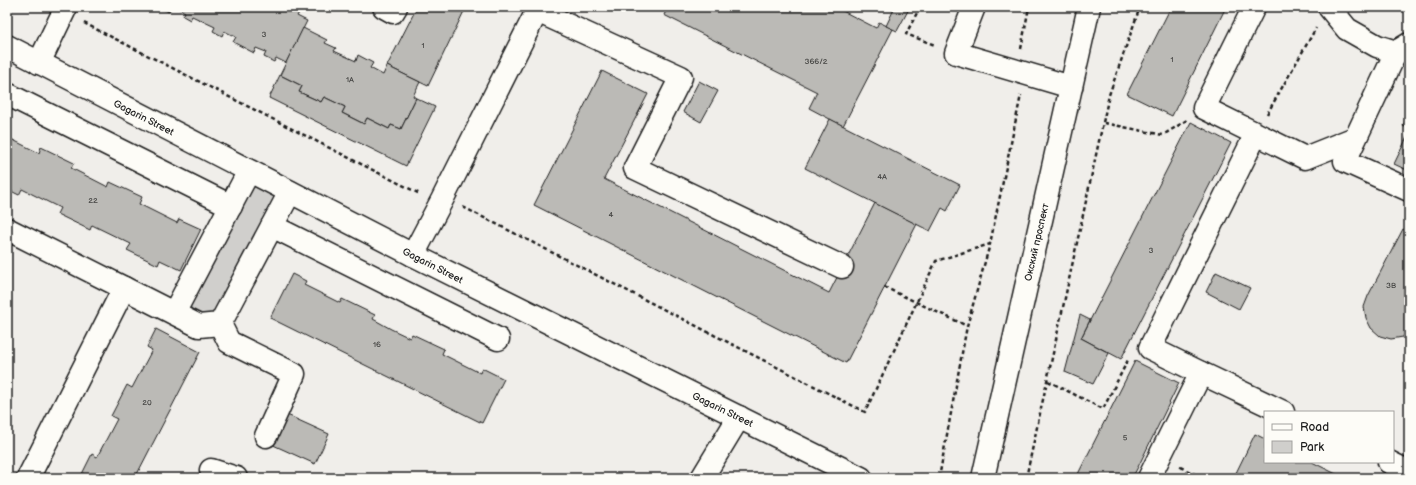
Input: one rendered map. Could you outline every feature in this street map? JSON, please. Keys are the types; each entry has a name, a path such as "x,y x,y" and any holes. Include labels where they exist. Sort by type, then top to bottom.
{"street":[{"path":"384,7 393,12 396,7"},
{"path":"974,7 956,53 1071,87"},
{"name":"Окский проспект","path":"983,478 1089,7"},
{"path":"1254,7 1204,108 1305,158 1356,138"},
{"path":"1329,7 1347,29 1377,46 1403,48 1345,161 1409,190"},
{"path":"413,255 538,9 680,77 635,168 842,267"},
{"path":"39,62 64,10"},
{"name":"Gagarin Street","path":"7,46 249,172 413,255 861,478"},
{"path":"7,94 231,206"},
{"path":"1256,134 1150,348 1281,411"},
{"path":"174,313 249,172"},
{"path":"220,324 290,192"},
{"path":"272,226 498,339"},
{"path":"7,229 199,326 220,324"},
{"path":"28,478 124,288"},
{"path":"220,324 229,342 294,374 266,436"},
{"path":"1149,478 1201,373"},
{"path":"702,478 739,417"},
{"path":"1391,463 1409,472"},
{"path":"211,470 236,478"}],"path":[{"path":"920,7 906,34 956,53"},
{"path":"939,478 967,326 990,244 1021,94 1017,72 1029,7"},
{"path":"1026,478 1109,95 1140,7"},
{"path":"64,10 427,197 460,205 865,412 936,261 990,244"},
{"path":"1256,134 1317,27"},
{"path":"1104,123 1163,135 1204,108"},
{"path":"884,287 967,326"},
{"path":"1048,381 1103,408 1131,354 1150,348"}],"green space":[{"path":"253,185 277,197 219,311 212,315 203,317 197,315 193,313 190,305"}],"building":[{"path":"158,7 171,7 169,12"},
{"path":"176,7 284,7 291,11 293,7 300,11 297,16 307,21 286,63 276,58 274,62 264,57 266,52 256,48 254,53 233,42 236,37 224,31 222,36 213,31 215,27 192,16 190,20 183,16 185,12"},
{"path":"417,7 466,7 428,86 387,66"},
{"path":"668,7 835,7 876,28 879,22 893,29 843,126 809,108 817,92 664,15"},
{"path":"895,7 910,7 897,31 886,26"},
{"path":"1171,7 1226,7 1172,116 1127,94"},
{"path":"303,28 327,40 325,43 336,48 334,51 356,61 358,55 373,63 370,68 383,75 387,66 420,82 413,96 416,98 401,129 391,125 389,129 367,118 364,124 342,113 345,107 324,97 321,102 299,92 302,86 280,75"},
{"path":"602,71 648,94 604,179 829,293 875,203 917,224 846,363 534,205"},
{"path":"280,75 302,86 299,92 321,102 324,97 345,107 342,113 364,124 367,118 389,129 391,125 401,129 416,98 435,107 406,166 269,98"},
{"path":"699,81 718,91 701,122 683,112"},
{"path":"1409,113 1409,129 1403,126"},
{"path":"830,119 960,185 947,211 942,208 930,231 805,168"},
{"path":"1191,122 1231,143 1121,359 1081,338"},
{"path":"1409,133 1409,171 1394,164"},
{"path":"7,137 39,153 41,147 74,163 71,168 108,187 110,182 142,197 139,204 177,223 179,219 201,229 181,270 160,260 158,265 127,250 131,244 92,225 90,230 57,214 60,208 22,189 19,195 7,189"},
{"path":"1403,229 1409,232 1409,334 1403,337 1391,339 1380,336 1371,328 1366,318 1364,307 1368,296"},
{"path":"1216,272 1250,288 1239,309 1206,292"},
{"path":"292,274 306,281 304,285 340,303 342,299 375,315 373,319 391,329 410,338 412,334 444,349 442,354 480,373 482,368 504,379 482,423 270,318"},
{"path":"1080,315 1090,320 1081,338 1109,353 1093,384 1065,372"},
{"path":"156,329 200,352 135,478 80,478 92,454 97,457 117,419 111,416 127,385 132,388 152,350 147,347"},
{"path":"1135,361 1179,383 1138,467 1132,478 1076,478"},
{"path":"285,414 329,434 315,464 271,444"},
{"path":"1255,434 1264,438 1264,463 1314,463 1344,478 1237,478 1234,477"}]}
